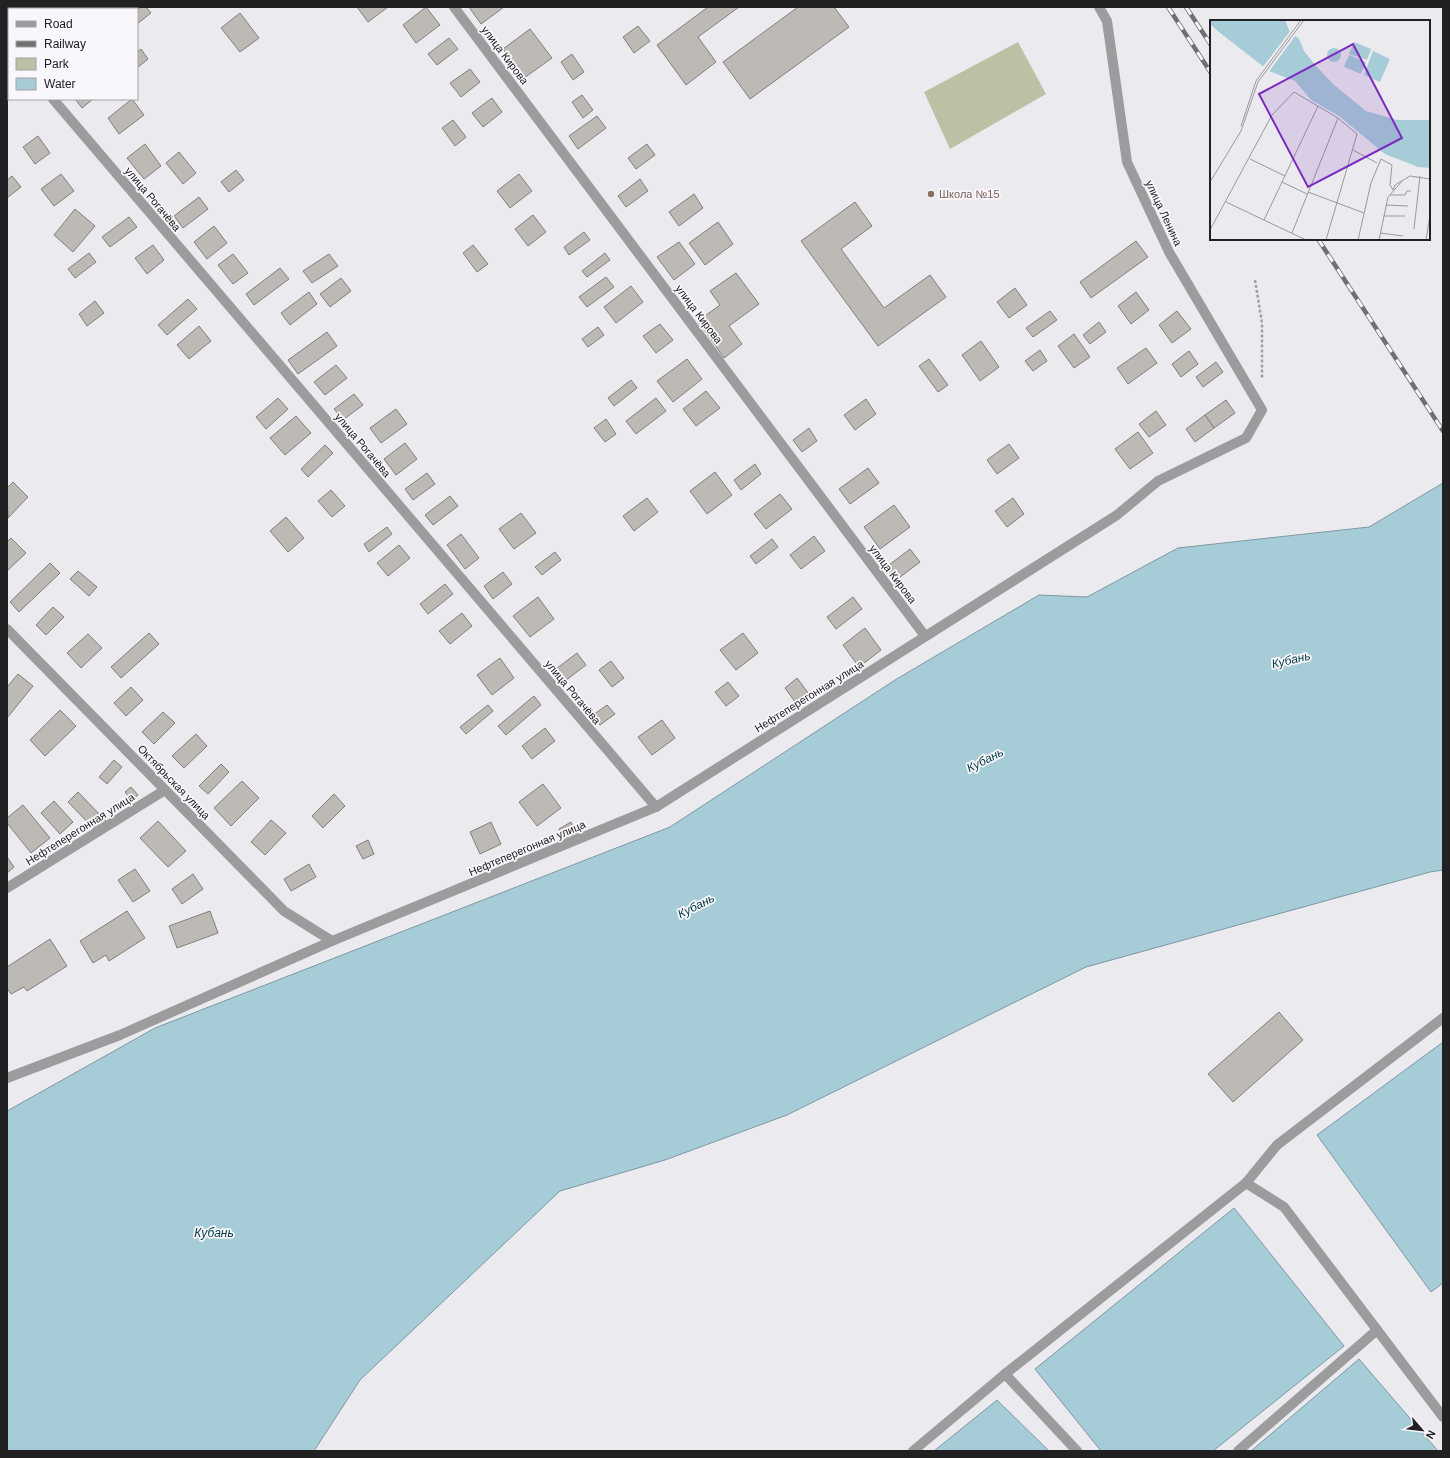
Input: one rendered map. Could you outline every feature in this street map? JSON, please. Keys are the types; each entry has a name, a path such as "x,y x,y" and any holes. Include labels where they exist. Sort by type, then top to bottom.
{"street":[{"name":"улица Кирова","path":"454,7 925,636"},
{"name":"улица Ленина","path":"1099,7 1107,21 1127,162 1169,252 1262,410"},
{"name":"улица Рогачёва","path":"54,100 656,807"},
{"name":"Нефтеперегонная улица","path":"7,1078 120,1035 332,941 656,807 1117,515 1158,482 1246,438 1262,410"},
{"name":"Октябрьская улица","path":"7,629 284,911 332,941"},
{"name":"Нефтеперегонная улица","path":"7,888 165,790"},
{"path":"912,1451 1005,1374 1246,1184 1277,1145 1443,1018"},
{"path":"1246,1184 1284,1207 1443,1417"},
{"path":"1238,1451 1377,1330"},
{"path":"1005,1374 1077,1451"}],"path":[{"path":"1254,280 1262,323 1262,378"}],"green space":[{"path":"1018,42 1046,94 950,149 924,92"}],"water":[{"name":"Кубань","path":"1443,483 1443,870 1430,872 1086,967 787,1115 665,1160 560,1191 360,1380 314,1451 7,1451 7,1111 155,1028 670,827 895,680 1039,595 1087,597 1178,548 1369,527"},
{"path":"1443,1042 1443,1283 1431,1292 1317,1135"},
{"path":"1234,1208 1344,1346 1213,1451 1101,1451 1035,1369"},
{"path":"1359,1359 1438,1451 1251,1451"},
{"path":"997,1400 1049,1451 934,1451"}],"building":[{"path":"44,7 45,8 29,8"},
{"path":"141,7 146,7 151,13 138,23 138,9"},
{"path":"357,7 388,7 368,22"},
{"path":"426,7 440,25 416,43 403,25"},
{"path":"469,7 504,7 481,24"},
{"path":"708,7 739,7 698,37 716,62 686,85 657,45"},
{"path":"798,7 834,7 849,27 750,99 723,62"},
{"path":"240,13 259,38 240,52 221,28"},
{"path":"638,26 650,41 634,53 623,37"},
{"path":"530,29 552,58 524,78 503,49"},
{"path":"449,38 458,49 437,65 428,54"},
{"path":"141,49 148,59 138,67 138,51"},
{"path":"572,54 584,72 573,80 561,62"},
{"path":"470,69 480,82 461,97 450,83"},
{"path":"582,95 593,110 583,118 572,102"},
{"path":"492,98 502,112 483,127 472,113"},
{"path":"76,100 92,100 82,108"},
{"path":"131,100 133,100 144,115 119,134 108,118"},
{"path":"597,116 606,128 578,149 569,136"},
{"path":"453,120 466,137 455,146 442,128"},
{"path":"38,136 50,153 35,164 23,147"},
{"path":"145,144 161,166 144,179 127,158"},
{"path":"647,144 655,155 636,169 628,158"},
{"path":"179,152 196,173 183,184 166,163"},
{"path":"236,170 244,180 229,192 221,182"},
{"path":"61,174 74,191 54,206 41,189"},
{"path":"519,174 532,191 510,208 497,191"},
{"path":"12,176 21,187 7,198 7,180"},
{"path":"640,179 648,191 626,207 618,196"},
{"path":"694,194 703,208 679,226 669,212"},
{"path":"199,197 208,209 183,228 174,216"},
{"path":"855,202 872,226 841,249 884,308 930,275 946,297 878,346 801,241"},
{"path":"75,209 95,226 73,252 54,235"},
{"path":"533,215 546,232 528,246 515,229"},
{"path":"129,217 137,227 110,247 102,237"},
{"path":"718,222 733,244 705,265 689,243"},
{"path":"214,226 227,243 207,259 194,242"},
{"path":"584,232 590,240 569,255 564,247"},
{"path":"1136,241 1148,257 1091,298 1080,282"},
{"path":"679,242 695,264 674,280 657,257"},
{"path":"153,245 164,260 147,274 135,258"},
{"path":"473,245 488,264 477,272 463,253"},
{"path":"89,253 96,262 75,278 68,269"},
{"path":"605,253 610,260 587,277 582,271"},
{"path":"233,254 248,273 233,284 218,265"},
{"path":"329,254 338,266 312,283 303,271"},
{"path":"280,268 289,279 254,305 246,294"},
{"path":"736,273 759,304 729,326 742,344 724,358 698,321 720,305 710,291"},
{"path":"606,277 614,287 587,307 579,297"},
{"path":"341,278 351,291 330,307 320,294"},
{"path":"631,286 643,302 616,323 604,307"},
{"path":"1015,288 1027,305 1009,318 997,302"},
{"path":"309,292 317,304 290,325 281,313"},
{"path":"1136,292 1149,310 1131,324 1118,306"},
{"path":"188,299 197,309 167,335 158,325"},
{"path":"95,301 104,313 87,326 79,314"},
{"path":"1050,311 1057,320 1033,337 1026,328"},
{"path":"1177,311 1191,329 1172,343 1159,325"},
{"path":"1099,322 1106,332 1090,344 1083,335"},
{"path":"660,324 673,340 656,353 643,336"},
{"path":"199,326 211,341 189,359 177,345"},
{"path":"598,327 604,335 588,347 582,339"},
{"path":"327,332 337,346 298,374 288,360"},
{"path":"1074,334 1090,357 1074,368 1058,346"},
{"path":"981,341 999,367 980,381 962,355"},
{"path":"1146,348 1157,363 1128,384 1117,368"},
{"path":"1040,350 1047,361 1033,371 1025,361"},
{"path":"1189,351 1198,364 1181,377 1172,364"},
{"path":"687,359 702,379 673,402 657,381"},
{"path":"929,359 948,385 938,392 919,366"},
{"path":"1216,362 1223,372 1203,387 1196,377"},
{"path":"336,365 347,378 325,395 314,382"},
{"path":"631,380 637,388 614,406 608,398"},
{"path":"706,391 720,408 696,426 683,409"},
{"path":"354,394 363,405 343,420 334,409"},
{"path":"278,398 288,409 266,429 256,417"},
{"path":"656,398 666,411 636,434 626,421"},
{"path":"866,399 876,414 855,430 844,415"},
{"path":"1226,400 1235,413 1214,428 1205,415"},
{"path":"396,409 407,424 381,443 370,428"},
{"path":"1156,411 1166,425 1149,437 1139,424"},
{"path":"1205,415 1214,428 1195,442 1186,429"},
{"path":"296,416 311,433 285,455 270,438"},
{"path":"606,419 616,434 605,442 594,428"},
{"path":"809,428 817,441 802,452 793,440"},
{"path":"1138,432 1153,453 1130,469 1115,449"},
{"path":"405,443 417,459 396,475 384,459"},
{"path":"1009,444 1019,458 997,474 987,460"},
{"path":"325,445 333,453 308,477 301,469"},
{"path":"755,464 761,474 741,490 734,480"},
{"path":"868,468 879,483 850,504 839,489"},
{"path":"715,472 732,495 707,514 690,491"},
{"path":"427,473 435,484 413,500 405,489"},
{"path":"13,482 28,497 8,518 7,488"},
{"path":"331,490 345,506 332,517 318,501"},
{"path":"780,494 792,509 766,529 754,514"},
{"path":"450,496 458,506 433,525 425,515"},
{"path":"647,498 658,512 634,531 623,516"},
{"path":"1013,498 1024,514 1007,527 995,511"},
{"path":"894,505 910,527 880,549 864,527"},
{"path":"521,513 536,533 514,549 499,529"},
{"path":"286,517 304,538 288,552 270,531"},
{"path":"387,527 392,534 369,552 364,544"},
{"path":"461,534 479,558 465,569 447,545"},
{"path":"814,536 825,551 801,569 790,555"},
{"path":"11,538 26,553 7,571 7,542"},
{"path":"772,539 778,547 756,564 750,556"},
{"path":"399,545 410,558 388,576 377,563"},
{"path":"910,549 920,562 895,581 885,568"},
{"path":"555,552 561,560 542,575 535,567"},
{"path":"50,563 60,573 19,612 10,602"},
{"path":"78,571 97,587 89,596 70,579"},
{"path":"503,572 512,584 493,599 484,586"},
{"path":"445,584 453,594 428,614 420,604"},
{"path":"538,597 554,619 530,637 513,616"},
{"path":"853,597 862,609 836,629 827,617"},
{"path":"53,607 64,617 46,635 36,625"},
{"path":"462,613 472,626 450,644 439,631"},
{"path":"865,628 881,650 859,667 843,645"},
{"path":"149,633 159,644 121,678 111,667"},
{"path":"743,633 758,653 736,670 720,650"},
{"path":"88,634 102,648 81,668 67,653"},
{"path":"577,653 586,665 565,681 556,669"},
{"path":"500,658 514,678 492,695 477,675"},
{"path":"611,661 624,678 612,687 599,670"},
{"path":"18,674 33,686 7,718 7,687"},
{"path":"797,678 809,694 796,703 785,688"},
{"path":"728,682 739,696 726,706 715,692"},
{"path":"131,687 143,700 126,716 114,703"},
{"path":"534,696 541,705 506,735 498,726"},
{"path":"488,705 493,711 466,734 460,727"},
{"path":"607,705 615,714 600,725 593,715"},
{"path":"60,710 76,726 45,756 30,740"},
{"path":"163,712 175,723 154,744 142,732"},
{"path":"662,720 675,738 652,755 638,737"},
{"path":"545,728 555,741 532,759 522,746"},
{"path":"196,734 207,746 184,768 172,756"},
{"path":"114,760 122,767 107,784 99,777"},
{"path":"221,764 229,772 208,794 199,786"},
{"path":"242,781 259,798 231,826 214,808"},
{"path":"543,784 561,808 537,826 519,802"},
{"path":"131,787 138,795 132,800 125,792"},
{"path":"78,792 106,821 96,831 68,802"},
{"path":"334,794 345,806 323,828 312,816"},
{"path":"54,801 73,822 60,834 41,813"},
{"path":"23,805 50,838 31,853 7,823 7,818"},
{"path":"271,820 286,833 265,855 251,842"},
{"path":"158,821 186,851 168,867 140,838"},
{"path":"491,822 501,844 480,854 470,832"},
{"path":"571,822 578,835 566,841 559,829"},
{"path":"368,840 374,854 363,859 356,846"},
{"path":"7,857 14,867 7,873"},
{"path":"309,864 316,877 291,891 284,879"},
{"path":"135,869 150,891 133,902 118,880"},
{"path":"193,874 203,889 182,904 172,889"},
{"path":"127,911 145,938 109,961 106,955 93,963 80,941"},
{"path":"210,911 218,933 177,948 169,926"},
{"path":"50,939 67,966 27,991 24,987 11,994 7,988 7,967"},
{"path":"1279,1012 1303,1040 1233,1102 1208,1074"}],"railway":[{"path":"1168,7 1210,71"},
{"path":"1186,7 1210,43"},
{"path":"1319,240 1443,431"}],"place":[{"name":"Школа №15","path":"931,194"}]}
